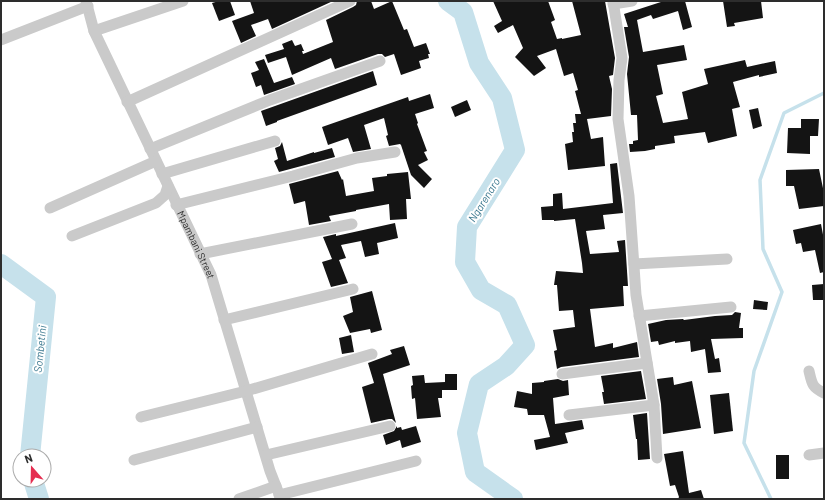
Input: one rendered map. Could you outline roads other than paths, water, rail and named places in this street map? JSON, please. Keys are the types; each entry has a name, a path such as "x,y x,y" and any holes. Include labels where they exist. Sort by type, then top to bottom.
{"street":[{"path":"94,31 183,1"},
{"path":"127,102 350,1"},
{"path":"632,1 613,2 622,58 619,80 618,119 629,196 639,316 654,405 657,458"},
{"path":"1,40 87,4"},
{"name":"Mpambani Street","path":"87,4 94,31 176,205 211,275 279,493"},
{"path":"150,149 270,100 380,61"},
{"path":"162,174 275,141"},
{"path":"176,205 293,176 357,158 395,152"},
{"path":"50,208 156,161"},
{"path":"72,236 156,203 165,195 168,186"},
{"path":"200,254 352,224"},
{"path":"634,264 727,259"},
{"path":"224,320 353,289"},
{"path":"639,316 731,307"},
{"path":"141,418 372,354"},
{"path":"562,374 647,363"},
{"path":"809,371 812,385 817,390 824,393"},
{"path":"568,415 654,405"},
{"path":"134,460 257,426"},
{"path":"266,455 390,426"},
{"path":"809,455 824,453"},
{"path":"239,499 279,493 416,461"}],"waterway":[{"name":"Ngarenaro","path":"448,1 463,12 479,63 502,98 515,150 467,227 465,262 481,290 507,305 525,345 506,366 479,384 467,433 475,472 513,499"},
{"path":"771,499 744,443 754,371 782,292 763,249 760,180 784,113 824,93"},
{"name":"Sombetini","path":"1,264 46,297 31,448"},
{"name":"Sombetini","path":"36,488 39,499"}]}
